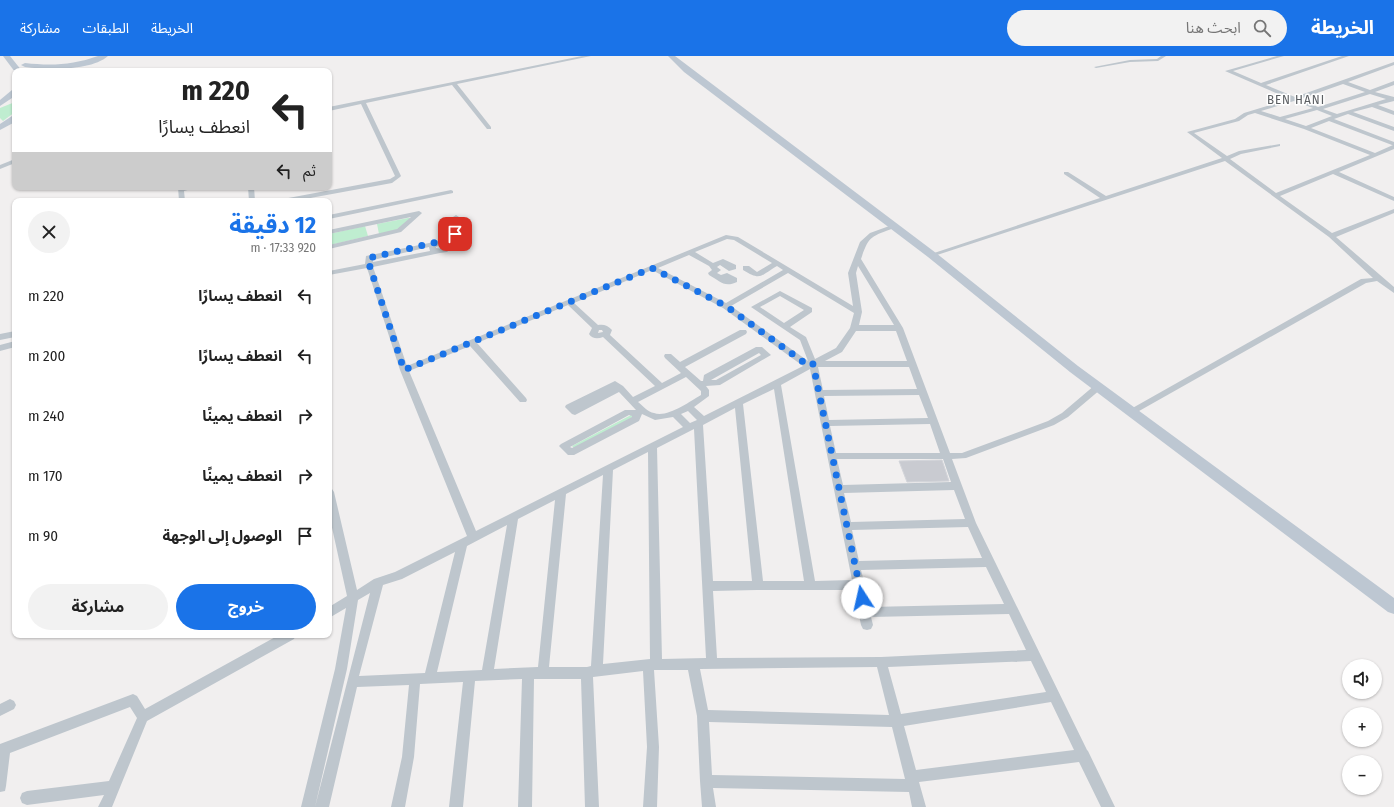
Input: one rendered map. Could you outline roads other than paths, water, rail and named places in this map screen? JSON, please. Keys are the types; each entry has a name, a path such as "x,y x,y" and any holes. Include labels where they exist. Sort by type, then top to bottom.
{"street":[{"path":"6,56 16,68"},
{"path":"73,68 105,56"},
{"path":"79,68 110,56"},
{"path":"332,108 589,56"},
{"path":"671,56 687,70 892,227 932,255 1132,412 1394,607"},
{"path":"1096,67 1130,61 1158,60 1164,56"},
{"path":"1282,56 1228,71 1336,116"},
{"path":"1260,85 1347,56"},
{"path":"25,65 52,68 88,62"},
{"path":"1394,64 1255,111 1237,120 1190,132 1331,236 1394,291"},
{"path":"1343,82 1393,99"},
{"path":"453,83 489,128"},
{"path":"1280,119 1371,92 1394,83"},
{"path":"0,105 12,95"},
{"path":"1306,128 1348,112 1393,99"},
{"path":"0,105 12,101"},
{"path":"298,198 314,195 314,198 344,192 343,190 392,181 398,176 363,102"},
{"path":"1372,105 1394,113"},
{"path":"1255,111 1306,128 1376,155"},
{"path":"1348,112 1394,129"},
{"path":"0,122 12,116"},
{"path":"1329,119 1394,146"},
{"path":"0,128 12,120"},
{"path":"932,255 1225,159 1239,153 1278,145"},
{"path":"1276,195 1376,155 1394,146"},
{"path":"0,167 12,162"},
{"path":"1334,172 1394,199"},
{"path":"1066,173 1106,198"},
{"path":"332,216 451,192"},
{"path":"366,210 374,237"},
{"path":"1331,236 1394,211"},
{"path":"332,231 419,213 399,231 332,246"},
{"path":"332,267 449,249 451,246 449,242 458,228 456,217"},
{"path":"332,611 378,582 398,576 608,468 777,384 839,350 854,328 858,312 852,273 863,242 872,234 892,227"},
{"path":"404,370 726,236 736,238 858,312"},
{"path":"332,272 441,241 449,242"},
{"path":"434,244 431,248 436,252"},
{"path":"690,252 716,264 712,267 717,270 712,273 721,278"},
{"path":"857,258 899,328 971,523 1108,807"},
{"path":"369,261 404,370 473,537"},
{"path":"746,268 757,274 777,263"},
{"path":"652,268 726,306 811,365 913,364"},
{"path":"726,306 788,270"},
{"path":"1132,412 1364,281 1379,279"},
{"path":"784,327 809,310 780,293 755,307 784,327 803,339 820,393 860,585 866,625"},
{"path":"569,302 596,328 593,334 598,336 605,335 660,387"},
{"path":"854,328 899,328"},
{"path":"680,366 742,332"},
{"path":"0,337 12,335"},
{"path":"472,343 523,400"},
{"path":"0,348 12,346"},
{"path":"620,388 575,412 569,407 615,384 620,388 633,401 640,411 650,416 666,418 705,396 704,384 707,377 759,349 767,355 717,383 704,384 668,356"},
{"path":"633,401 688,373"},
{"path":"777,384 810,585"},
{"path":"832,456 963,456 1050,423 1065,415 1098,386"},
{"path":"820,393 923,392"},
{"path":"739,403 758,586"},
{"path":"688,406 697,424 712,664"},
{"path":"640,411 636,419 571,453 564,446 628,412 640,411"},
{"path":"674,413 697,424"},
{"path":"826,422 934,421"},
{"path":"650,807 652,747 652,446"},
{"path":"592,807 592,671 608,468"},
{"path":"840,489 958,486"},
{"path":"542,672 561,493"},
{"path":"308,807 341,669 353,598 332,505"},
{"path":"487,675 513,517"},
{"path":"847,526 971,523"},
{"path":"430,678 462,543"},
{"path":"856,566 990,562"},
{"path":"322,807 378,582"},
{"path":"708,586 860,585"},
{"path":"864,612 1012,609"},
{"path":"105,807 143,717 285,638"},
{"path":"352,682 542,672 592,671 652,665 881,662 1034,655"},
{"path":"881,662 918,807"},
{"path":"693,664 703,716 706,781 709,807"},
{"path":"525,807 528,673"},
{"path":"456,807 470,676"},
{"path":"398,807 408,758 414,679"},
{"path":"703,716 896,721 1054,696"},
{"path":"0,786 2,750 133,700 143,717"},
{"path":"706,781 912,782 1084,755"},
{"path":"27,798 113,787"}],"district":[{"name":"BEN HANI","path":"1296,99"}]}
